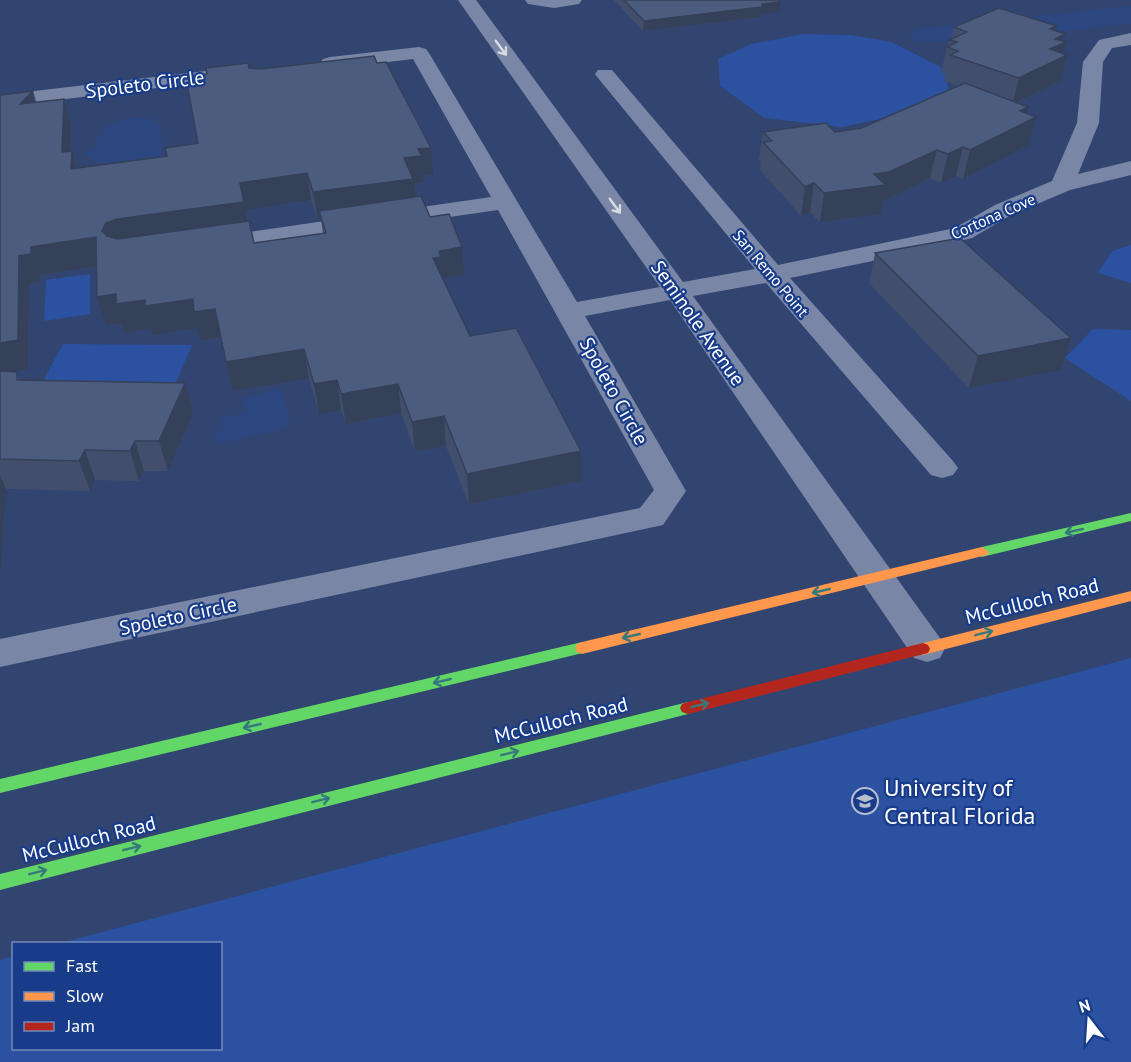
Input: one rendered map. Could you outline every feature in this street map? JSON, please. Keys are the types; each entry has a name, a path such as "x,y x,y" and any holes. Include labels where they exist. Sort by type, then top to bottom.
{"main road":[{"path":"0,786 1131,517"},
{"name":"McCulloch Road","path":"0,882 1131,596"}],"street":[{"name":"Seminole Avenue","path":"467,0 677,292 927,648"},
{"path":"534,0 554,3 573,0"},
{"path":"1062,185 1088,123 1093,62 1106,44 1131,39"},
{"name":"Spoleto Circle","path":"0,653 651,517 670,491 569,310 419,53 314,65"},
{"name":"Spoleto Circle","path":"0,101 255,72"},
{"name":"San Remo Point","path":"605,74 772,274 942,468"},
{"name":"Cortona Cove","path":"569,310 772,274 963,233 1003,210 1062,185 1131,168"},
{"path":"184,248 504,202"}],"shaded area":[{"path":"1131,6 1131,23 1045,34 940,42 914,41 909,35 917,29"},
{"path":"804,34 851,35 892,42 944,69 950,94 921,111 842,127 765,118 720,86 718,59 751,44"},
{"path":"138,117 151,118 161,128 163,158 134,164 111,165 101,163 83,153 92,150 100,135 109,126 121,120"},
{"path":"1131,245 1131,283 1098,273 1112,251"},
{"path":"90,274 90,314 44,321 46,280"},
{"path":"1093,329 1131,330 1131,401 1065,358"},
{"path":"63,344 192,345 174,387 40,387"},
{"path":"281,388 290,422 285,429 218,444 215,431 221,429 219,418 246,413 243,398"},
{"name":"University of Central Florida","path":"1131,658 1131,1062 0,1062 0,960 12,956 12,1050 222,1050 222,942 65,942"}],"building":[{"path":"624,0 777,0 780,2 762,4 762,7 644,21"},
{"path":"999,8 1057,26 1050,29 1065,34 1055,39 1066,42 1050,49 1067,55 1019,78 950,55 958,51 947,47 957,42 949,40 967,32 954,27"},
{"path":"374,56 377,63 386,62 431,148 418,149 422,156 404,158 413,179 313,192 307,173 240,183 244,202 117,219 106,223 102,231 107,236 118,239 249,221 254,243 326,233 319,211 421,196 430,217 449,214 462,247 439,251 441,257 433,258 470,336 516,328 581,451 467,474 444,416 412,422 398,384 341,394 337,380 314,384 304,349 226,362 215,309 194,312 193,299 145,306 145,300 116,304 116,294 97,297 96,237 31,247 31,254 19,256 18,340 0,343 0,95 33,91 20,104 64,99 62,152 72,151 71,169 167,156 165,148 198,143 187,84 197,83 196,76 207,74 206,68 248,63 249,68 261,69"},
{"path":"965,83 1028,107 1020,111 1036,117 970,150 963,147 948,154 937,150 889,172 874,174 886,185 824,193 814,183 805,187 763,142 772,141 763,132 826,123 835,132 861,128"},
{"path":"960,238 1071,338 978,356 875,253"},
{"path":"0,371 17,372 17,380 185,383 159,441 135,441 130,451 85,450 79,461 0,459"}],"traffic: fast":[{"path":"982,552 1131,517"},
{"path":"0,786 582,648"},
{"path":"0,882 688,708"}],"traffic: slow":[{"path":"582,648 982,552"},
{"path":"923,649 1131,596"}],"traffic: jam":[{"path":"688,708 923,649"}],"place":[{"name":"University of Central Florida","path":"865,801"}]}
